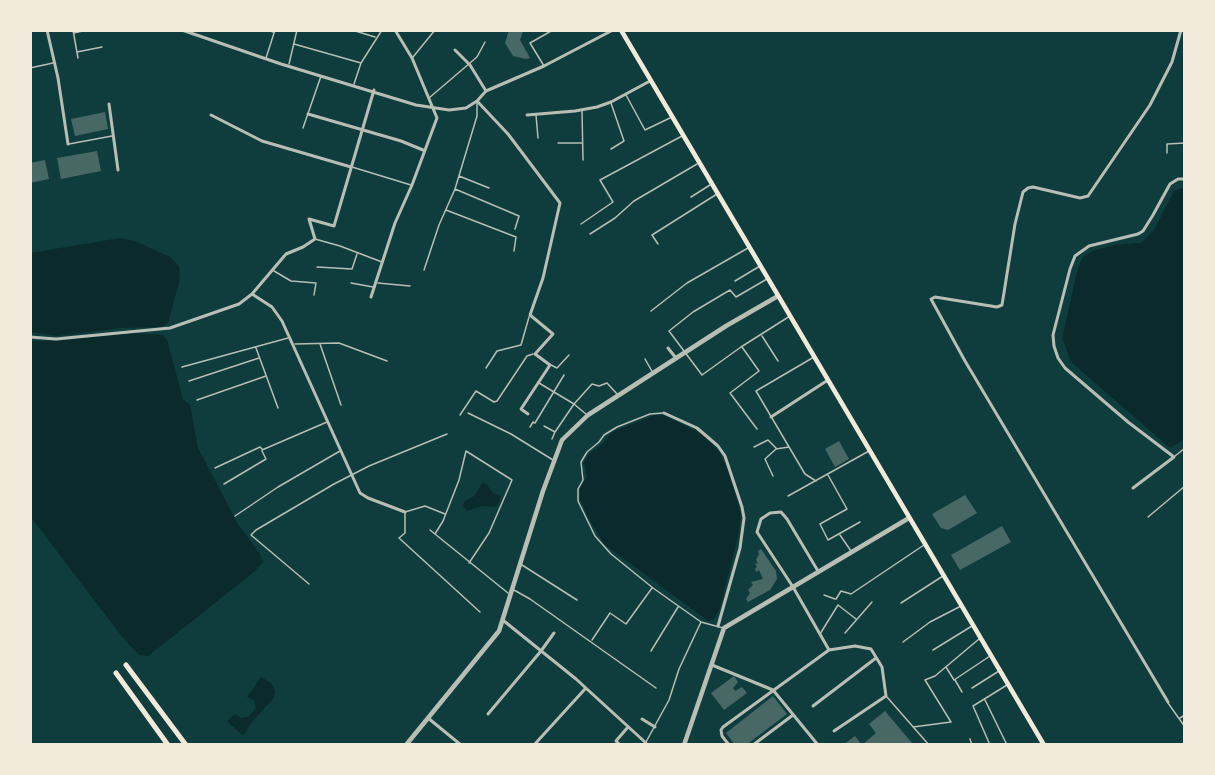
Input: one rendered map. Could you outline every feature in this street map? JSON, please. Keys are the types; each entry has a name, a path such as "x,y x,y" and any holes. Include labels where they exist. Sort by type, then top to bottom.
{"main road":[{"path":"621,30 1044,745"},
{"path":"126,665 186,745"},
{"path":"116,674 168,745"},
{"path":"138,703 147,694"}],"street":[{"path":"47,30 58,78 68,144"},
{"path":"182,30 265,59 434,109 466,108 486,91 544,66 613,30"},
{"path":"371,297 395,223 437,118 412,58 395,30"},
{"path":"1168,702 960,351 932,303 932,299 935,297 997,307 1002,305 1023,192 1034,187 1080,198 1088,196 1150,105 1172,62 1181,30"},
{"path":"455,50 469,64 486,91"},
{"path":"527,115 582,110 611,102 650,81"},
{"path":"30,337 56,339 170,328 239,304 252,294 286,254 315,239 309,219 334,226 374,90"},
{"path":"477,101 508,134 560,203 543,278 530,315 553,334 535,354 550,365 521,409 528,414"},
{"path":"109,104 118,170"},
{"path":"308,114 401,141 423,150"},
{"path":"211,115 262,141 351,167"},
{"path":"1133,488 1174,457 1128,422 1065,368 1058,358 1053,336 1075,256 1089,246 1143,231 1170,184 1178,179 1185,179"},
{"path":"252,294 272,307 290,337 360,493 405,512"},
{"path":"406,745 489,645 504,621 520,564 562,440 588,415 685,352 778,296"},
{"path":"668,348 676,358"},
{"path":"771,417 828,380"},
{"path":"664,413 697,428 718,446 725,456 742,507 744,519 740,548 718,626"},
{"path":"818,572 781,512 770,513 761,519 757,532 793,587 829,650"},
{"path":"684,745 724,628 909,518"},
{"path":"504,621 585,688 645,744"},
{"path":"488,714 554,633"},
{"path":"729,745 722,736 723,727 829,650 855,646 871,649 882,667 886,696 834,731"},
{"path":"813,706 876,658"},
{"path":"712,665 773,690 816,744"},
{"path":"534,745 585,688"},
{"path":"753,745 793,715"},
{"path":"428,718 461,745"},
{"path":"642,719 655,727"},
{"path":"620,745 616,741 628,727"}],"lane":[{"path":"78,58 73,32 87,30"},
{"path":"194,30 195,36"},
{"path":"265,59 275,31 268,30"},
{"path":"289,66 297,30"},
{"path":"352,30 376,38"},
{"path":"354,85 361,63 382,30"},
{"path":"412,58 435,30"},
{"path":"544,66 531,43 554,30"},
{"path":"428,98 476,58 485,42"},
{"path":"294,44 361,63"},
{"path":"76,52 102,47"},
{"path":"30,68 54,63"},
{"path":"303,128 321,75"},
{"path":"626,94 645,130 672,117"},
{"path":"424,270 454,189 477,116 477,101"},
{"path":"611,102 624,141 611,149"},
{"path":"582,110 583,160"},
{"path":"536,114 538,138"},
{"path":"68,144 112,135"},
{"path":"581,224 613,202 600,180 682,136"},
{"path":"558,143 583,143"},
{"path":"1167,153 1167,144 1185,143"},
{"path":"590,234 615,218 634,201 698,163"},
{"path":"351,167 412,185"},
{"path":"458,176 489,188"},
{"path":"691,197 712,184"},
{"path":"454,189 519,216 515,229"},
{"path":"657,244 652,235 718,194"},
{"path":"445,210 516,237 514,251"},
{"path":"315,239 382,262"},
{"path":"651,311 687,283 749,247"},
{"path":"316,267 352,269 358,253"},
{"path":"735,281 760,266"},
{"path":"271,270 291,281 316,283 314,295"},
{"path":"768,279 736,297 730,290 693,312 669,331 702,375 790,316"},
{"path":"351,283 410,286"},
{"path":"486,368 497,351 521,345 530,315"},
{"path":"761,335 778,361"},
{"path":"182,367 290,337"},
{"path":"320,343 341,405"},
{"path":"293,344 339,343 387,361"},
{"path":"255,347 278,408"},
{"path":"741,347 759,371 730,393 757,429"},
{"path":"460,415 476,391 494,402 497,401 527,356 535,354"},
{"path":"550,365 557,368 569,355"},
{"path":"815,356 756,391 805,474 816,481"},
{"path":"189,381 259,358"},
{"path":"645,359 653,373"},
{"path":"530,427 555,393 564,375"},
{"path":"197,400 266,376"},
{"path":"538,383 588,415"},
{"path":"552,439 574,404 592,384 598,386 607,383 618,396"},
{"path":"468,413 511,434 554,461"},
{"path":"664,413 650,414 617,427 604,435 583,456 581,462 583,480 577,493 578,501 600,544 653,588 701,622 724,628"},
{"path":"262,450 327,422"},
{"path":"544,426 555,432"},
{"path":"309,584 251,535 351,475 447,434"},
{"path":"754,447 768,440 776,449"},
{"path":"215,468 260,447 262,450 266,459 224,484"},
{"path":"773,476 765,459 776,449 789,447"},
{"path":"1174,457 1185,448"},
{"path":"235,516 278,487 340,451"},
{"path":"435,534 446,514 461,474 466,451 512,480 489,533 469,563"},
{"path":"788,496 870,451"},
{"path":"828,475 847,509 820,524 828,540 860,522"},
{"path":"1148,517 1185,486"},
{"path":"446,514 425,506 405,512 405,533 399,538 480,612"},
{"path":"430,530 469,563 512,593 530,599 656,687"},
{"path":"839,534 851,552"},
{"path":"836,599 841,591 851,594 924,544"},
{"path":"520,564 577,600"},
{"path":"901,603 943,576"},
{"path":"591,641 610,613 626,624 653,588"},
{"path":"824,595 836,599"},
{"path":"836,599 838,605 856,619"},
{"path":"845,633 872,603"},
{"path":"819,634 838,605"},
{"path":"651,651 679,606"},
{"path":"903,642 930,622 961,606"},
{"path":"645,744 669,700 679,669 701,622"},
{"path":"933,650 973,626"},
{"path":"913,727 951,722 925,680 935,676 981,638"},
{"path":"954,680 991,655"},
{"path":"946,666 962,692"},
{"path":"972,688 1000,670"},
{"path":"990,745 973,706 1008,684"},
{"path":"886,696 929,745"},
{"path":"985,700 1007,745"},
{"path":"1168,702 1185,727"},
{"path":"1180,718 1185,715"},
{"path":"970,739 972,745"}],"water":[{"path":"1185,187 1185,439 1170,448 1071,362 1062,338 1078,268 1083,257 1093,251 1114,245 1141,243 1154,230 1174,191"},
{"path":"120,238 137,242 170,257 179,266 180,279 168,323 161,327 121,328 58,336 30,332 30,253"},
{"path":"132,333 163,335 167,340 183,399 190,405 198,448 238,524 260,554 263,562 254,572 148,656 139,655 123,638 30,516 30,341 58,341"},
{"path":"655,415 665,416 700,433 711,442 719,452 728,471 741,514 738,537 719,611 713,620 708,621 604,544 580,498 580,488 587,477 584,462 589,454 603,444 610,434"},
{"path":"483,482 493,493 500,495 500,500 496,507 482,506 467,511 463,506 465,501 474,496"},
{"path":"261,677 271,683 275,691 274,698 242,735 227,721 235,714 241,718 248,717 256,708 254,700 247,697"}],"building":[{"path":"509,30 523,31 520,40 530,58 513,56 505,43"},
{"path":"105,112 108,129 75,136 71,119"},
{"path":"97,151 101,171 61,179 57,158"},
{"path":"45,160 49,179 30,183 30,163"},
{"path":"839,441 849,459 835,467 825,449"},
{"path":"965,495 977,513 948,530 941,528 932,514"},
{"path":"1002,526 1011,542 960,570 951,555"},
{"path":"761,549 776,571 777,579 770,590 748,602 746,599 750,593 748,590 753,585 751,582 763,579 759,570 756,572 755,568 757,567 755,564 758,563 756,560 758,551"},
{"path":"734,676 738,682 733,688 735,691 742,687 747,693 724,710 711,693"},
{"path":"773,696 787,714 746,745 735,745 726,733"},
{"path":"885,711 912,743 910,745 886,745 884,743 882,745 862,745 876,733 869,724"},
{"path":"855,736 862,745 843,745"}]}
